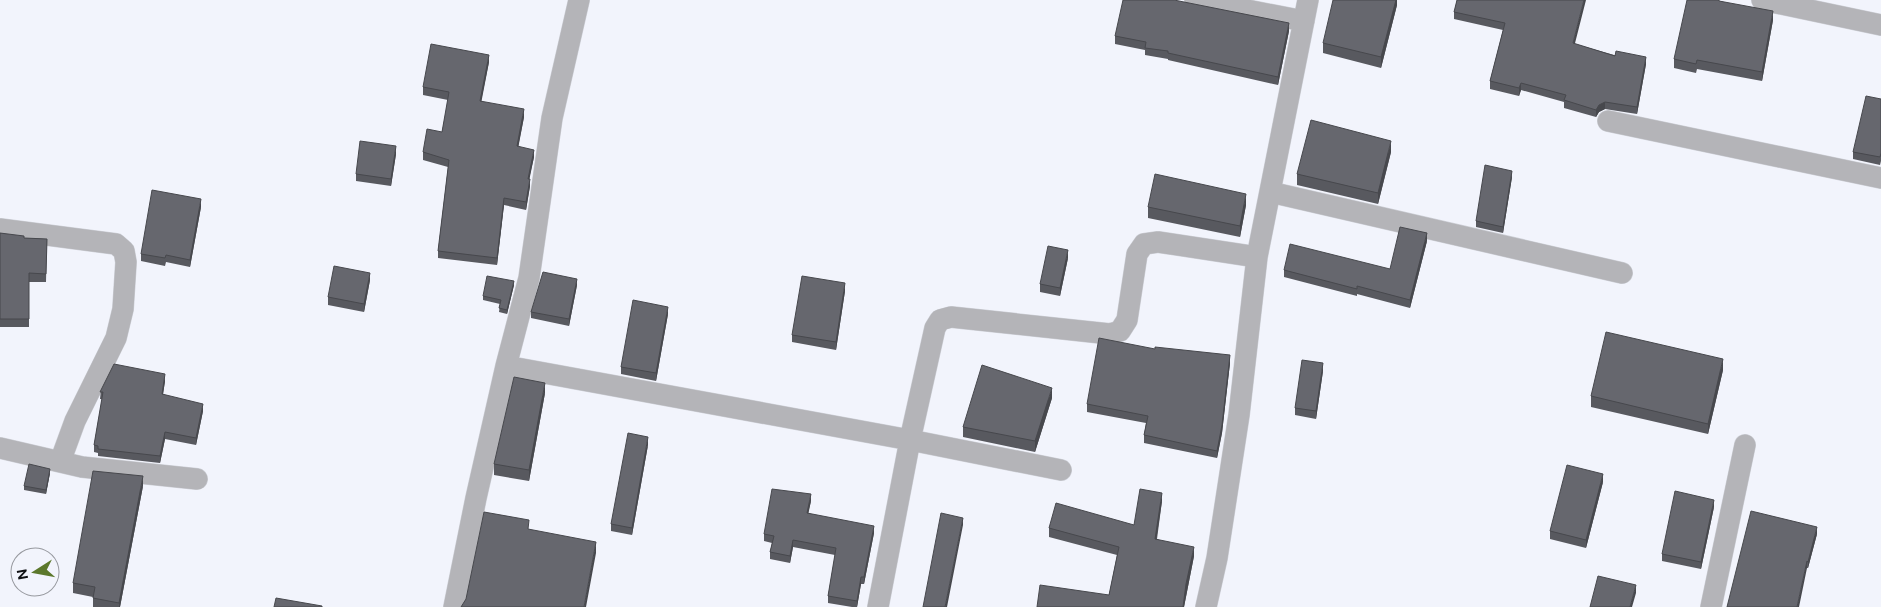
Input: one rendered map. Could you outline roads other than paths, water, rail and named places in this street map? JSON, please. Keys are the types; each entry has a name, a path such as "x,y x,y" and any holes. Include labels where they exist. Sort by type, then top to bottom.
{"street":[{"path":"454,607 506,366 529,278 552,118 579,0"},
{"path":"1195,0 1304,21"},
{"path":"1206,607 1217,558 1239,415 1257,257 1308,0"},
{"path":"1762,0 1881,25"},
{"path":"1608,121 1881,178"},
{"path":"1270,192 1622,273"},
{"path":"0,229 116,244 124,251 126,262 123,309 116,338 76,421 60,462"},
{"path":"878,607 910,440 935,328 940,320 951,317 1110,334 1120,331 1127,320 1137,254 1144,244 1158,242 1257,257"},
{"path":"506,366 910,440 1061,470"},
{"path":"1711,607 1745,445"},
{"path":"0,448 82,467 197,479"}]}
